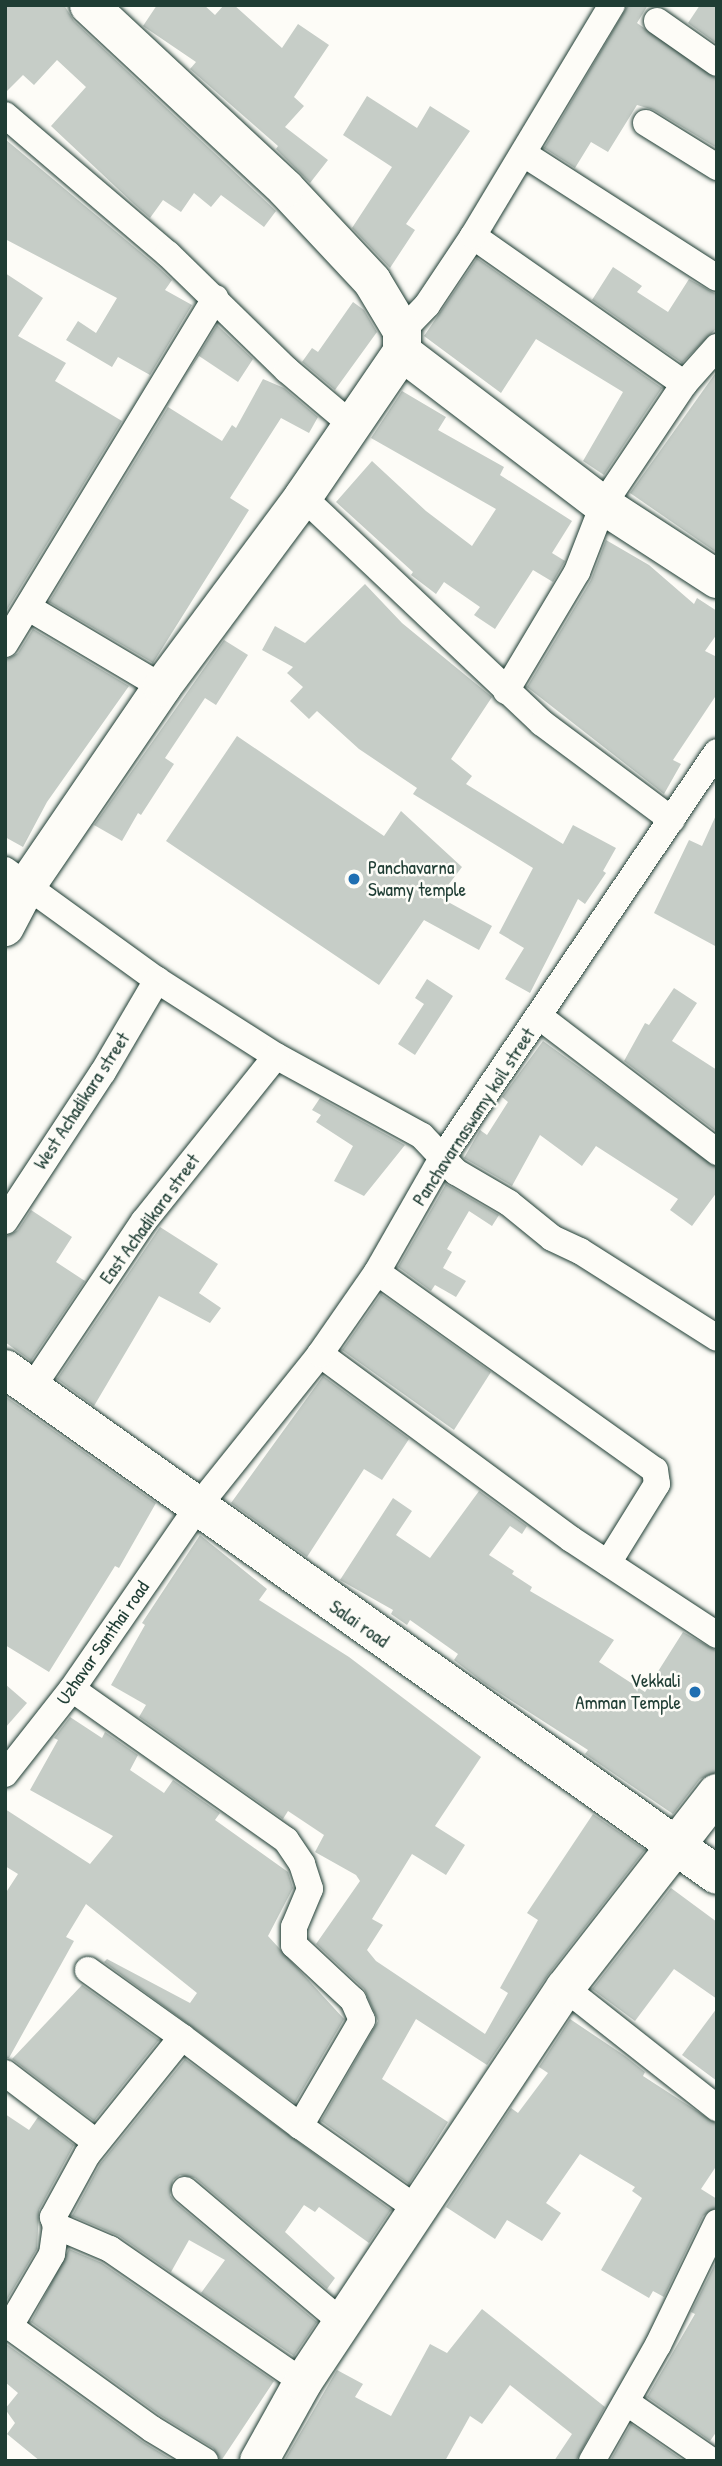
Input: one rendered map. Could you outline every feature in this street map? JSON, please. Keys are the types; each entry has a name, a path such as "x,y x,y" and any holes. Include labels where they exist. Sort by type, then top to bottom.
{"main road":[{"path":"89,5 326,229 372,281 402,341 603,505 717,579"},
{"path":"5,927 16,877 303,497 353,426 402,341"},
{"name":"Salai road","path":"14,1379 717,1875"},
{"path":"259,2461 303,2382 416,2208 565,1988 677,1849 717,1793"}],"street":[{"path":"402,341 473,236 612,5"},
{"path":"657,21 717,62"},
{"path":"5,115 215,298 287,370 353,426"},
{"path":"646,123 717,167"},
{"path":"524,154 717,278"},
{"path":"473,236 684,384"},
{"path":"5,644 215,298"},
{"path":"506,691 578,572 603,505 684,384 716,349"},
{"path":"303,497 542,723 672,820"},
{"path":"29,608 162,687"},
{"name":"Panchavarnaswamy koil street","path":"196,1509 320,1354 377,1272 442,1158 717,752"},
{"path":"16,877 157,980 276,1056 422,1136 442,1158 552,1238 717,1338"},
{"name":"West Achadikara street","path":"5,1221 103,1072 157,980"},
{"path":"540,1017 717,1152"},
{"name":"East Achadikara street","path":"14,1379 276,1056"},
{"path":"377,1272 655,1470 657,1484 608,1563"},
{"path":"320,1354 608,1563 717,1634"},
{"name":"Uzhavar Santhai road","path":"5,1774 72,1689 196,1509"},
{"path":"72,1689 266,1823 286,1840 302,1864 310,1889 294,1927 294,1944 353,2000 362,2020 300,2126"},
{"path":"88,1970 416,2208"},
{"path":"565,1988 717,2108"},
{"path":"182,2037 96,2142 53,2217 56,2226 52,2254 8,2324 152,2429 205,2461"},
{"path":"5,2073 96,2142"},
{"path":"185,2190 343,2323"},
{"path":"592,2461 626,2402 717,2223"},
{"path":"56,2226 110,2249 303,2382"},
{"path":"626,2402 712,2461"}],"building":[{"path":"5,5 64,5 74,21 276,211 264,227 221,195 211,207 194,193 181,212 163,200 150,218 51,126 86,87 57,60 34,85 23,75 5,93"},
{"path":"157,5 204,5 215,15 224,5 234,5 282,48 298,24 329,45 294,97 304,106 285,127 328,160 310,183 276,149 278,146 190,69 196,62 143,26"},
{"path":"628,5 648,5 637,23 717,79 717,148 654,110 637,105 608,152 591,142 575,168 544,148"},
{"path":"700,5 717,5 717,44 688,23"},
{"path":"367,96 417,128 430,106 470,131 406,224 415,230 390,268 352,228 392,167 343,135"},
{"path":"5,139 172,280 165,290 192,305 150,375 118,357 112,367 66,340 78,321 96,333 117,298 5,239"},
{"path":"477,258 662,388 604,475 583,461 623,392 536,339 501,393 424,336"},
{"path":"613,267 642,286 637,292 668,312 689,279 716,294 717,328 682,363 592,300"},
{"path":"5,273 43,298 18,336 66,363 55,381 122,421 5,613"},
{"path":"353,302 364,310 377,332 335,390 302,362 312,348 318,352"},
{"path":"217,325 253,359 238,382 199,356 185,377"},
{"path":"717,371 717,553 630,493"},
{"path":"263,379 284,388 318,417 309,433 281,418 230,498 249,510 153,663 49,602 168,407 222,441 232,425 236,428"},
{"path":"402,391 446,417 438,430 504,467 500,475 572,521 552,553 565,561 553,582 533,570 495,629 474,615 480,607 444,582 436,594 411,575 413,572 336,502 372,461 426,511 472,546 496,509 371,438"},
{"path":"606,540 649,565 694,604 697,598 717,611 717,634 705,651 717,657 717,694 673,760 681,764 664,794 527,687 591,580"},
{"path":"365,584 402,623 492,697 451,759 472,776 466,784 563,844 573,825 616,848 603,871 606,873 585,904 578,899 530,993 505,979 524,948 499,933 533,868 413,794 417,788 359,749 317,711 309,719 290,701 303,687 287,673 293,667 262,650 275,626 305,643"},
{"path":"33,629 129,686 47,802 23,847 5,837 5,660 18,653"},
{"path":"224,640 248,655 216,705 205,698 165,758 174,764 141,815 138,813 122,841 94,825"},
{"path":"237,736 384,836 401,811 462,867 439,897 492,926 479,950 424,920 379,985 166,841"},
{"path":"717,813 717,947 654,913 689,840 702,846"},
{"path":"427,979 453,996 415,1055 398,1044 424,1004 415,998"},
{"path":"674,988 697,1003 672,1041 717,1070 717,1132 624,1061 645,1023 649,1025"},
{"path":"543,1041 717,1167 717,1192 692,1226 670,1210 678,1199 596,1146 582,1166 540,1135 512,1186 464,1158 480,1130 487,1135 508,1102 502,1097"},
{"path":"320,1098 405,1145 364,1196 334,1181 353,1146 316,1122 321,1115 312,1110"},
{"path":"446,1184 499,1215 492,1226 469,1211 447,1249 452,1252 443,1268 466,1281 456,1297 435,1285 431,1291 398,1267"},
{"path":"31,1210 72,1237 56,1262 85,1281 31,1361 5,1342 5,1237 18,1230"},
{"path":"160,1227 218,1264 199,1293 221,1308 210,1323 159,1296 94,1406 57,1379"},
{"path":"381,1294 491,1372 454,1430 342,1350"},
{"path":"323,1376 409,1439 382,1480 364,1469 307,1557 231,1503"},
{"path":"5,1396 156,1503 119,1568 115,1566 49,1672 5,1645"},
{"path":"479,1491 527,1526 522,1534 510,1526 489,1555 514,1571 512,1574 532,1587 530,1591 614,1640 599,1662 645,1692 683,1632 717,1651 717,1772 700,1779 673,1814 585,1754 588,1750 484,1683 454,1660 458,1654 410,1620 407,1625 391,1614 393,1610 340,1580 393,1498 412,1511 396,1535 430,1558"},
{"path":"200,1535 267,1589 259,1600 349,1657 481,1757 435,1826 465,1845 446,1875 412,1854 372,1919 383,1925 367,1950 376,1961 485,2034 508,1993 500,1988 538,1920 527,1913 593,1814 645,1850 548,1975 487,2065 416,2019 382,2079 448,2122 409,2184 321,2121 378,2021 364,1989 316,1944 360,1881 356,1875 315,1852 324,1835 288,1811 283,1819 139,1717 146,1705 111,1685 145,1625 142,1623"},
{"path":"5,1684 27,1703 5,1728"},
{"path":"70,1717 102,1738 105,1732 138,1755 130,1770 164,1793 173,1780 220,1813 215,1820 288,1872 293,1888 268,1936 344,2019 295,2103 104,1962 107,1959 190,2003 197,1993 86,1904 66,1937 74,1941 9,2058 5,2058 5,1894 18,1874 5,1866 5,1809 90,1864 113,1836 30,1790 58,1740 54,1738"},
{"path":"671,1888 717,1922 717,1999 674,1969 635,2021 592,1989"},
{"path":"82,1985 159,2040 94,2121 12,2059"},
{"path":"717,2008 717,2081 682,2055"},
{"path":"570,2019 625,2056 645,2072 643,2076 717,2124 717,2165 701,2189 717,2199 717,2207 703,2216 664,2297 653,2291 649,2298 601,2270 642,2198 632,2191 635,2187 580,2154 546,2203 561,2213 542,2241 507,2220 495,2239 446,2207 511,2108 518,2113 548,2073 539,2067"},
{"path":"185,2059 391,2210 369,2243 319,2207 315,2212 304,2205 285,2232 335,2278 327,2289 195,2178 180,2175 173,2180 170,2195 175,2202 317,2322 294,2356 201,2293 225,2260 189,2240 171,2272 119,2236 72,2216 100,2164"},
{"path":"5,2114 29,2130 38,2117 74,2145 39,2210 37,2249 5,2303"},
{"path":"69,2249 102,2263 274,2381 221,2461 213,2448 161,2416 31,2322"},
{"path":"717,2260 717,2431 710,2441 647,2397 695,2314 691,2312"},
{"path":"482,2309 605,2407 576,2461 554,2461 572,2434 510,2385 482,2424 470,2416 445,2461 284,2461 337,2370 363,2384 355,2397 391,2416 430,2344 447,2353"},
{"path":"5,2343 143,2442 174,2461 40,2461 7,2434 15,2423 5,2409 18,2393 5,2382"},
{"path":"631,2424 684,2461 610,2461"}],"place":[{"name":"Panchavarna Swamy temple","path":"354,879"},
{"name":"Vekkali Amman Temple","path":"695,1692"}]}
